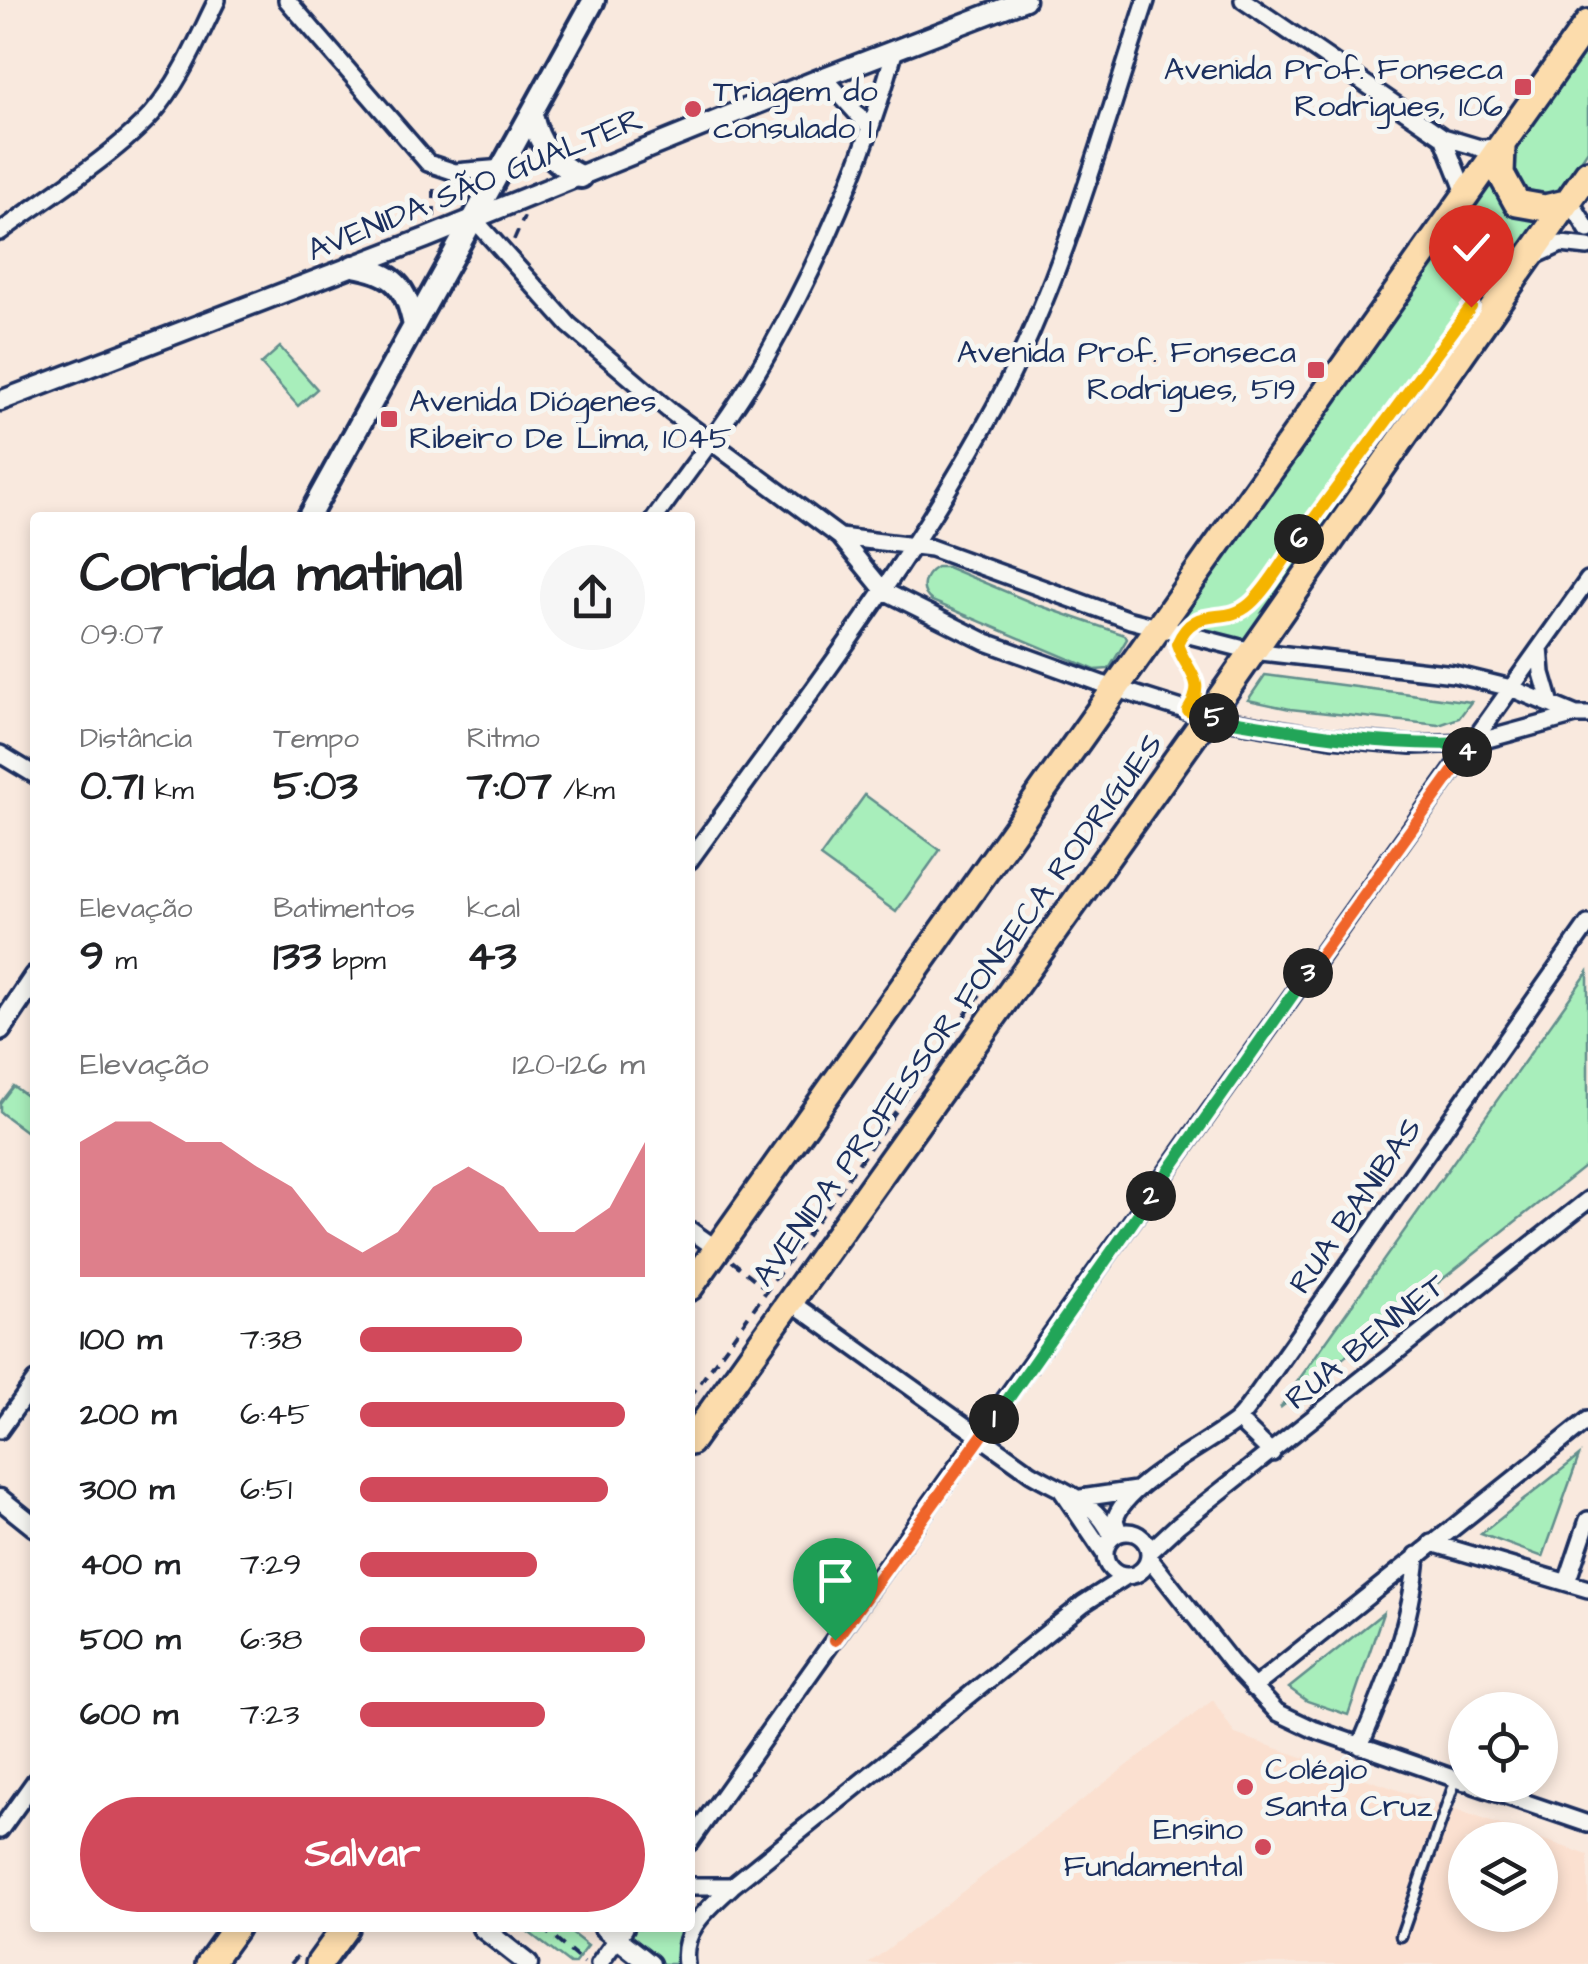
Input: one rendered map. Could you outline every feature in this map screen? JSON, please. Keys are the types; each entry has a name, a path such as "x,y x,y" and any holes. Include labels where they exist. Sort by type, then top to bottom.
{"highway":[{"name":"AVENIDA PROFESSOR FONSECA RODRIGUES","path":"695,1279 1116,689 1171,630 1466,195 1588,23"},
{"path":"1502,147 1501,174 1516,203 1532,208 1568,201"},
{"name":"AVENIDA PROFESSOR FONSECA RODRIGUES","path":"695,1435 1198,714 1252,651 1588,173"},
{"path":"209,1964 232,1932"},
{"path":"318,1964 342,1932"}],"main road":[{"path":"311,512 594,0"},
{"path":"532,114 541,146 550,158 580,177"},
{"path":"353,266 388,276 400,286 410,305 414,326"},
{"path":"0,1029 30,984"}],"street":[{"path":"0,232 124,139 152,113 181,72 217,0"},
{"path":"288,0 428,163 456,172 503,168"},
{"name":"AVENIDA SÃO GUALTER","path":"0,400 426,238 1026,0"},
{"path":"1247,1 1443,137 1480,148 1502,147"},
{"path":"695,853 884,590 996,406 1055,277 1146,2"},
{"path":"659,512 767,355 815,260 870,128 895,50"},
{"path":"824,77 870,128"},
{"path":"1443,137 1466,195"},
{"path":"1568,201 1588,230"},
{"path":"474,219 569,325 671,412 840,537 884,590 986,642 1198,714 1331,738 1411,746 1473,743 1582,715"},
{"path":"1529,260 1561,244 1588,247"},
{"path":"840,537 930,548 1171,630 1252,651 1454,674 1511,688 1582,715"},
{"path":"695,1835 1588,580"},
{"path":"1540,648 1542,673 1552,704"},
{"path":"0,754 30,772"},
{"name":"RUA BANIBAS","path":"1116,1535 1119,1505 1167,1466 1238,1420 1588,924"},
{"name":"RUA BENNET","path":"1149,1555 1178,1525 1588,1200"},
{"path":"695,1234 717,1249"},
{"path":"790,1301 980,1438 1062,1491 1081,1498 1116,1535"},
{"path":"0,1430 30,1388"},
{"path":"1238,1420 1272,1452"},
{"path":"1254,1688 1588,1420"},
{"path":"1081,1498 1140,1490"},
{"path":"1062,1491 1106,1559 1129,1576 1157,1582 1176,1595"},
{"path":"0,1499 30,1523"},
{"path":"1567,1582 1588,1520"},
{"name":"RUA BENNET","path":"1137,1534 1178,1525"},
{"path":"1116,1535 1137,1534 1176,1595 1278,1712 1448,1776"},
{"path":"1083,1604 1116,1535"},
{"path":"1432,1543 1588,1589"},
{"path":"695,1925 732,1886 1083,1604 1146,1566 1149,1555"},
{"path":"1360,1746 1404,1632 1412,1604 1417,1555"},
{"path":"0,1830 30,1789"},
{"path":"1524,1802 1588,1824"},
{"path":"695,1886 732,1886"},
{"path":"487,1932 528,1964"},
{"path":"598,1964 614,1932"},
{"path":"616,1932 650,1964"},
{"path":"686,1964 684,1947 688,1932"}],"lane":[{"path":"1401,1936 1452,1802"}],"path":[{"path":"426,238 436,211 436,190 428,163"},
{"path":"516,269 512,252 516,232 544,191"},
{"path":"1198,714 1198,681 1182,660 1171,630 1249,606 1379,431"},
{"path":"695,1389 988,983"},
{"path":"717,1249 766,1288 790,1301"},
{"path":"547,1932 584,1964"}],"shaded area":[{"name":"Colégio Santa Cruz","path":"1213,1700 1235,1734 1492,1822 1448,1822 1448,1932 1558,1932 1558,1845 1588,1855 1588,1964 868,1964"}],"green space":[{"path":"1588,36 1588,150 1558,194 1523,190 1511,176 1508,151"},
{"path":"1494,175 1548,215 1244,641 1174,624"},
{"path":"280,347 317,389 298,406 261,364"},
{"path":"937,567 947,567 1127,639 1109,669 1095,670 932,601 925,593 924,583"},
{"path":"1265,675 1471,702 1459,718 1439,725 1290,709 1248,700"},
{"path":"865,795 940,850 896,912 820,857"},
{"path":"1588,972 1588,1164 1280,1408 1295,1385"},
{"path":"13,1086 30,1098 30,1134 0,1112 0,1103"},
{"path":"1579,1456 1543,1557 1481,1534"},
{"path":"1383,1613 1348,1715 1307,1701 1289,1688"},
{"path":"528,1932 570,1932 588,1946 570,1964"},
{"path":"634,1932 680,1932 676,1948 679,1964 663,1964 631,1936"}],"place":[{"name":"Avenida Prof. Fonseca Rodrigues, 106","path":"1523,87"},
{"name":"Triagem do consulado 1","path":"693,109"},
{"name":"Avenida Prof. Fonseca Rodrigues, 519","path":"1316,370"},
{"name":"Avenida Diógenes Ribeiro De Lima, 1045","path":"389,419"},
{"name":"Colégio Santa Cruz","path":"1245,1787"},
{"name":"Ensino Fundamental","path":"1263,1847"}],"route":[{"path":"835,1640 1473,743 1411,746 1331,738 1188,711 1197,696 1198,681 1182,660 1177,644 1189,624 1249,606 1471,307"}]}
